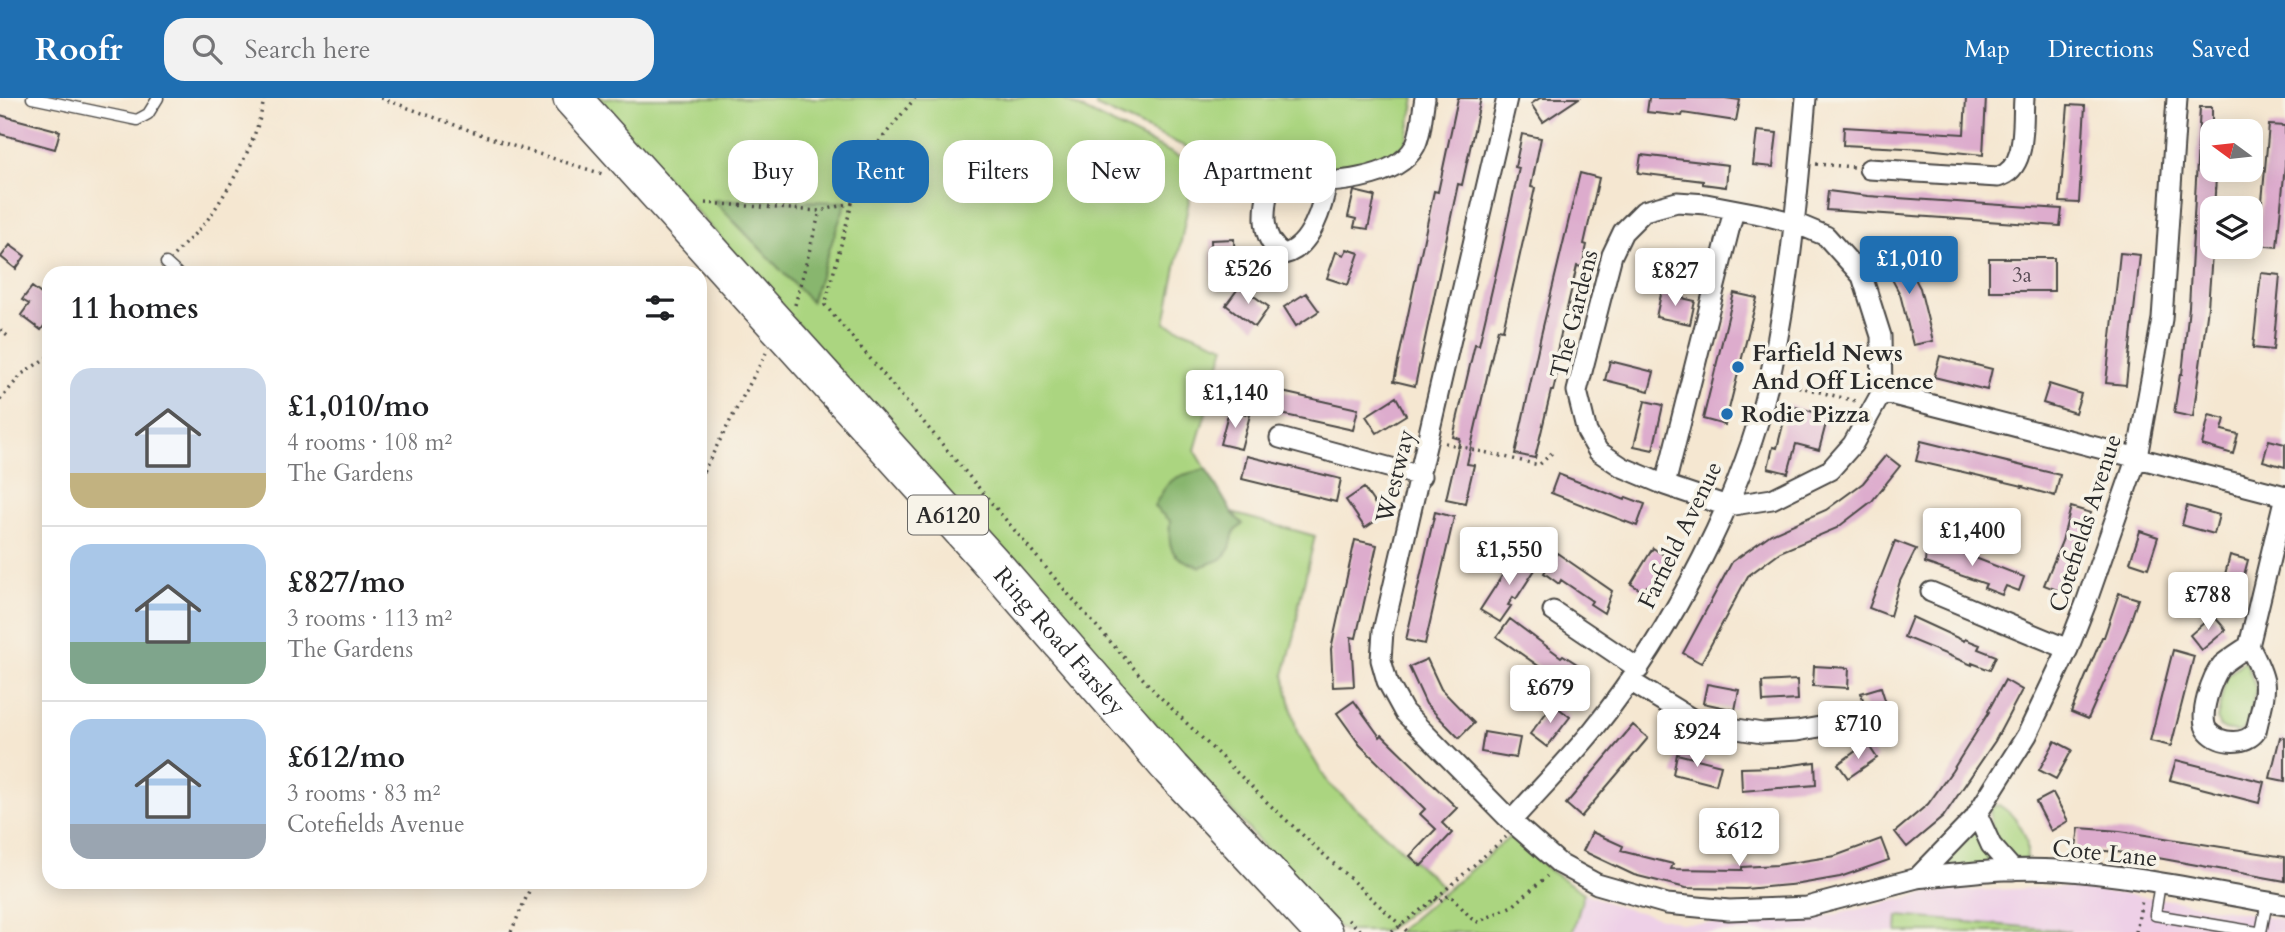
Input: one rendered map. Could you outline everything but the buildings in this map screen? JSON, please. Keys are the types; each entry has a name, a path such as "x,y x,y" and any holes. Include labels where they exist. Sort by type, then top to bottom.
{"highway":[{"name":"Ring Road Farsley","path":"572,98 999,571 1171,769 1323,932"}],"street":[{"path":"1336,180 1359,178 1388,169 1405,158 1416,145 1425,98"},
{"name":"Westway","path":"1507,98 1383,631 1381,660 1387,681 1404,712 1515,824"},
{"name":"Farfield Avenue","path":"1515,824 1592,731 1634,675 1698,565 1727,506 1769,379 1784,303 1795,223 1806,98"},
{"path":"1869,169 1998,177 2007,175 2019,157 2024,98"},
{"name":"Cotefields Avenue","path":"1917,878 1977,814 2027,735 2087,603 2137,457 2162,319 2177,98"},
{"name":"The Gardens","path":"1677,202 1706,204 1795,223 1826,236 1862,276 1881,336 1878,399 1853,444 1830,470 1773,499 1727,506 1629,472 1598,451 1587,432 1577,391 1612,255 1623,232 1644,211 1677,202"},
{"path":"1266,203 1271,246 1284,254 1299,247 1317,215 1321,203"},
{"path":"1665,485 1734,210"},
{"path":"1878,399 2137,457 2285,496 2249,646 2224,664 2215,675 2204,712 2204,723 2214,736 2244,741 2256,731 2266,686 2264,674 2249,646"},
{"path":"1280,438 1421,475"},
{"path":"1931,592 2068,649"},
{"path":"1553,611 1692,719 1762,733 1797,731 1830,725"},
{"path":"1977,814 1992,845 2013,870"},
{"path":"1515,824 1560,864 1597,884 1667,904 1728,911 1807,907 1917,878"},
{"name":"Cote Lane","path":"1917,878 2013,870 2057,870 2153,882 2276,904"}],"lane":[{"path":"32,98 137,120 148,114 158,98"},
{"path":"166,263 169,266"},
{"path":"2153,882 2155,915 2259,932 2276,904"}],"path":[{"path":"166,263 217,205 245,157 261,118 264,98"},
{"path":"381,98 510,145 610,177"},
{"path":"881,140 915,98"},
{"path":"1800,162 1869,169"},
{"path":"705,203 820,211 852,203 825,305 1069,595 1154,691 1270,805 1408,932"},
{"path":"794,305 820,211"},
{"path":"0,330 9,337"},
{"path":"707,465 766,353"},
{"path":"0,400 22,374 42,361"},
{"path":"1769,379 1878,399"},
{"path":"1429,440 1539,465 1554,451"},
{"path":"1116,663 1122,655"},
{"path":"1392,932 1435,899 1515,824"},
{"path":"1435,899 1438,902 1450,895 1478,922 1514,905 1560,864"},
{"path":"2136,932 2153,882"},
{"path":"511,932 530,889"}],"shaded area":[{"path":"2067,887 2170,900 2285,920 2285,932 1573,932 1584,893 1616,906 1680,923 1744,923 1820,918 1933,892"}],"green space":[{"path":"595,98 1060,98 1145,140 1067,140 1067,203 1165,203 1165,150 1179,157 1179,203 1189,203 1165,323 1225,346 1195,450 1232,513 1315,536 1284,675 1297,732 1329,784 1443,887 1385,931 1345,931 1333,924","holes":["728,140 818,140 818,202 832,202 832,140 929,140 929,203 845,203 811,301 714,201 728,200"]},
{"path":"1096,98 1415,98 1406,144 1365,171 1336,173 1336,140 1179,140 1179,144 1096,106"},
{"path":"714,200 728,200 728,203 846,203 811,302"},
{"path":"1206,469 1232,513 1243,524 1234,532 1230,548 1222,559 1200,567 1183,560 1173,552 1170,521 1154,507 1164,489 1174,479"},
{"path":"2245,660 2256,689 2247,725 2241,731 2225,730 2217,720 2225,681"},
{"path":"1999,805 2012,815 2022,828 2027,843 2026,860 2010,855 2003,849 1994,833 1991,807"},
{"path":"1976,833 1995,863 1940,869 1939,863"},
{"path":"1512,835 1549,870 1584,893 1573,932 1397,932"},
{"path":"1898,916 2069,931 2069,932 1897,932"}],"place":[{"name":"Farfield News And Off Licence","path":"1738,367"},
{"name":"Rodie Pizza","path":"1727,414"}]}
